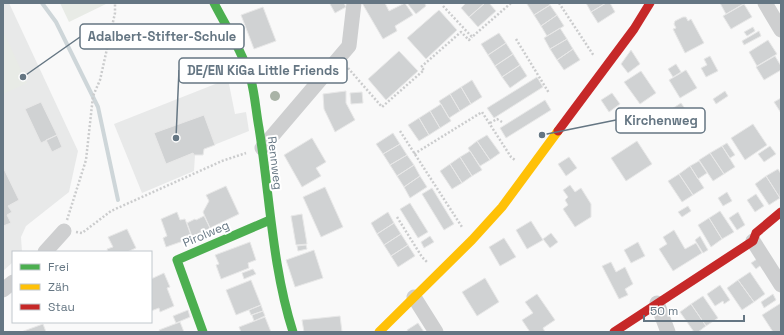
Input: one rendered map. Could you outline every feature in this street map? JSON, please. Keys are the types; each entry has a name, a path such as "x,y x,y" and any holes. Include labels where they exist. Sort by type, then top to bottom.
{"street":[{"name":"Rennweg","path":"214,3 237,45 251,80 262,148 270,220 286,310 293,332"},
{"path":"262,148 349,46 354,3"},
{"path":"379,332 472,240 502,207 634,29 650,3"},
{"path":"765,3 781,30"},
{"path":"614,332 753,241 756,234 781,212"},
{"name":"Pirolweg","path":"203,332 177,260 270,220"},
{"path":"46,251 64,231"},
{"path":"753,241 781,285"},
{"path":"3,290 12,283"},
{"path":"414,297 436,332"},
{"path":"657,303 668,332"}],"path":[{"path":"115,3 115,13 100,80 93,96 86,160 64,231 82,233 111,211 222,162 262,148"},
{"path":"339,58 382,107 424,70 421,67 461,32 469,40 511,3"},
{"path":"559,3 591,53 605,68"},
{"path":"443,6 472,37"},
{"path":"516,38 549,93"},
{"path":"414,154 482,112 511,157 528,172"},
{"path":"490,123 497,119 502,122"},
{"path":"400,131 457,221 472,240"},
{"path":"397,217 422,257 438,274"}],"shaded area":[{"path":"3,3 9,3 78,151 69,192 26,226 21,237 22,251 12,251 12,263 3,271"},
{"path":"60,3 108,3 69,22"},
{"path":"3,31 27,83 3,94"},
{"path":"228,79 235,114 246,112 249,131 204,149 203,155 195,155 194,171 142,193 114,124"}],"building":[{"path":"344,3 346,7 335,13 330,4"},
{"path":"362,3 385,3 389,11 405,3 413,15 395,26 397,31 383,39"},
{"path":"407,3 426,3 426,6 416,14"},
{"path":"466,3 485,3 469,17 461,8"},
{"path":"485,3 489,3 496,11 478,27 469,17"},
{"path":"549,3 550,5 534,15 527,4"},
{"path":"586,3 606,3 591,12"},
{"path":"606,3 610,3 615,12 598,23 591,12"},
{"path":"720,3 745,3 726,14"},
{"path":"744,4 752,17 731,29 723,16"},
{"path":"550,5 557,15 541,26 534,15"},
{"path":"263,7 276,41 254,49 241,15"},
{"path":"439,10 457,30 426,59 407,38"},
{"path":"557,15 564,26 547,36 541,26"},
{"path":"686,17 688,21 691,19 704,43 685,53 673,29 676,28 674,24 675,21"},
{"path":"753,27 755,31 747,36 744,32"},
{"path":"560,28 567,39 550,49 544,38"},
{"path":"759,31 761,36 744,45 742,41"},
{"path":"499,33 506,43 488,55 481,44"},
{"path":"567,39 573,49 557,60 550,49"},
{"path":"768,40 777,54 757,66 749,52"},
{"path":"506,43 513,54 495,66 488,55"},
{"path":"573,49 580,60 564,70 557,60"},
{"path":"631,50 640,64 628,73 621,64"},
{"path":"399,51 418,71 386,100 368,79"},
{"path":"513,54 520,65 502,77 495,66"},
{"path":"710,56 718,71 706,77 701,68 707,65 704,59"},
{"path":"775,56 781,66 781,70 764,80 756,67"},
{"path":"676,64 681,72 673,77 668,69"},
{"path":"520,65 527,76 510,88 502,77"},
{"path":"686,70 697,88 680,98 669,80"},
{"path":"641,71 656,93 640,104 624,82"},
{"path":"537,77 543,87 494,118 487,108"},
{"path":"472,80 482,97 471,104 461,87"},
{"path":"461,87 471,104 460,111 450,94"},
{"path":"346,91 346,103 355,120 335,132 324,109 323,94"},
{"path":"725,91 728,96 716,104 713,99"},
{"path":"362,92 363,103 351,104 350,93"},
{"path":"612,93 620,104 609,112 601,100"},
{"path":"450,94 460,111 449,118 439,101"},
{"path":"781,98 781,113 774,102"},
{"path":"545,100 551,110 506,138 500,128"},
{"path":"41,102 57,135 41,143 25,109"},
{"path":"681,103 691,117 687,120 688,122 682,126 679,122 673,126 664,114"},
{"path":"441,104 451,121 440,128 430,111"},
{"path":"430,111 440,128 429,135 419,118"},
{"path":"204,115 215,145 204,149 203,155 194,155 193,153 166,164 154,133"},
{"path":"419,118 429,135 419,141 408,125"},
{"path":"753,124 767,145 745,160 731,138"},
{"path":"393,133 400,144 383,154 376,144"},
{"path":"57,135 62,147 52,152 46,140"},
{"path":"487,135 500,153 490,160 477,141"},
{"path":"312,138 326,162 316,168 321,176 302,187 284,155"},
{"path":"477,141 490,160 480,166 468,148"},
{"path":"637,141 652,164 626,181 611,158"},
{"path":"727,143 735,155 730,158 722,146"},
{"path":"400,144 407,155 390,165 383,154"},
{"path":"722,146 735,167 724,174 710,153"},
{"path":"770,146 776,154 764,162 758,154"},
{"path":"470,151 482,170 472,176 460,157"},
{"path":"710,153 724,174 713,181 699,160"},
{"path":"407,155 414,165 397,176 390,165"},
{"path":"460,157 472,176 462,183 450,164"},
{"path":"569,157 577,168 566,176 558,164"},
{"path":"699,161 707,173 698,179 690,166"},
{"path":"450,164 462,183 452,189 440,171"},
{"path":"414,165 420,176 404,187 397,176"},
{"path":"690,166 704,188 693,195 679,174"},
{"path":"3,167 19,200 8,206 12,212 7,215 11,223 3,226"},
{"path":"778,169 781,174 780,198 766,176"},
{"path":"679,174 693,195 682,202 668,181"},
{"path":"420,176 427,187 410,198 404,187"},
{"path":"766,176 780,198 769,205 755,184"},
{"path":"570,185 575,192 581,188 591,204 591,217 575,227 563,209 568,205 565,200 568,197 563,190"},
{"path":"226,186 239,214 210,228 203,212 209,201 206,195"},
{"path":"325,187 343,227 321,237 303,197"},
{"path":"432,188 454,224 444,230 422,194"},
{"path":"727,192 732,201 723,206 718,198"},
{"path":"756,194 764,206 755,212 747,200"},
{"path":"410,203 428,232 418,238 400,209"},
{"path":"688,206 691,211 682,217 678,212"},
{"path":"720,211 734,232 722,239 709,218"},
{"path":"177,212 180,220 185,219 192,238 166,247 163,238 167,236 161,219"},
{"path":"388,212 394,223 377,234 371,223"},
{"path":"738,212 745,225 737,230 729,218"},
{"path":"302,214 307,244 296,245 291,216"},
{"path":"204,216 213,234 194,242 187,223"},
{"path":"709,218 722,239 711,247 698,225"},
{"path":"531,221 543,240 527,249 516,230"},
{"path":"394,223 401,234 384,245 377,234"},
{"path":"127,229 136,248 129,251 108,251 107,249 113,247 108,237"},
{"path":"674,230 685,249 696,243 702,253 673,271 659,249 667,244 663,237"},
{"path":"551,233 558,242 550,248 543,239"},
{"path":"401,234 408,245 391,256 384,245"},
{"path":"430,236 434,242 424,248 421,242"},
{"path":"700,236 708,250 703,253 695,240"},
{"path":"504,238 516,257 500,266 489,247"},
{"path":"250,242 256,260 248,263 249,268 221,279 216,265 219,264 215,255"},
{"path":"638,242 645,256 631,263 624,250"},
{"path":"306,245 307,249 298,251 297,246"},
{"path":"408,245 415,256 398,267 391,256"},
{"path":"314,250 323,278 295,287 286,260"},
{"path":"757,259 761,265 756,269 751,263"},
{"path":"611,262 616,272 625,267 633,284 625,289 628,295 619,299 602,266"},
{"path":"253,269 256,274 244,279 242,273"},
{"path":"750,272 765,294 754,302 738,280"},
{"path":"164,273 170,287 167,288 174,306 160,312 159,308 152,311 152,279"},
{"path":"485,278 499,302 477,316 462,292"},
{"path":"251,280 261,305 236,315 226,290"},
{"path":"738,280 754,302 742,310 727,288"},
{"path":"720,285 730,300 724,304 723,301 715,306 707,294"},
{"path":"537,294 555,320 543,328 545,332 530,332 522,320 533,313 525,302"},
{"path":"773,294 776,300 764,308 761,302"},
{"path":"703,296 718,318 706,326 691,304"},
{"path":"781,303 781,332 773,332 762,315"},
{"path":"691,304 706,326 698,332 694,332 680,312"},
{"path":"261,305 263,311 251,315 249,310"},
{"path":"188,310 190,317 176,323 173,316"},
{"path":"263,311 265,316 254,321 252,315"},
{"path":"340,316 342,332 304,332 302,320"},
{"path":"265,317 271,332 241,332 239,327"},
{"path":"180,322 184,332 160,332 159,330"},
{"path":"418,323 424,332 408,332 407,330"},
{"path":"43,324 46,332 21,332"}],"waterway":[{"path":"42,3 56,22 98,107 118,200"}],"traffic: fast":[{"path":"214,3 239,50 251,80 263,154 272,231 280,282 293,332"},
{"path":"203,332 177,260 270,220"}],"traffic: slow":[{"path":"379,332 472,240 502,207 558,131"}],"traffic: jam":[{"path":"558,131 634,29 650,3"},
{"path":"614,332 753,241 756,233 781,212"}],"place":[{"name":"Adalbert-Stifter-Schule","path":"23,77"},
{"name":"Kirchenweg","path":"542,135"},
{"name":"DE/EN KiGa Little Friends","path":"176,138"}]}
